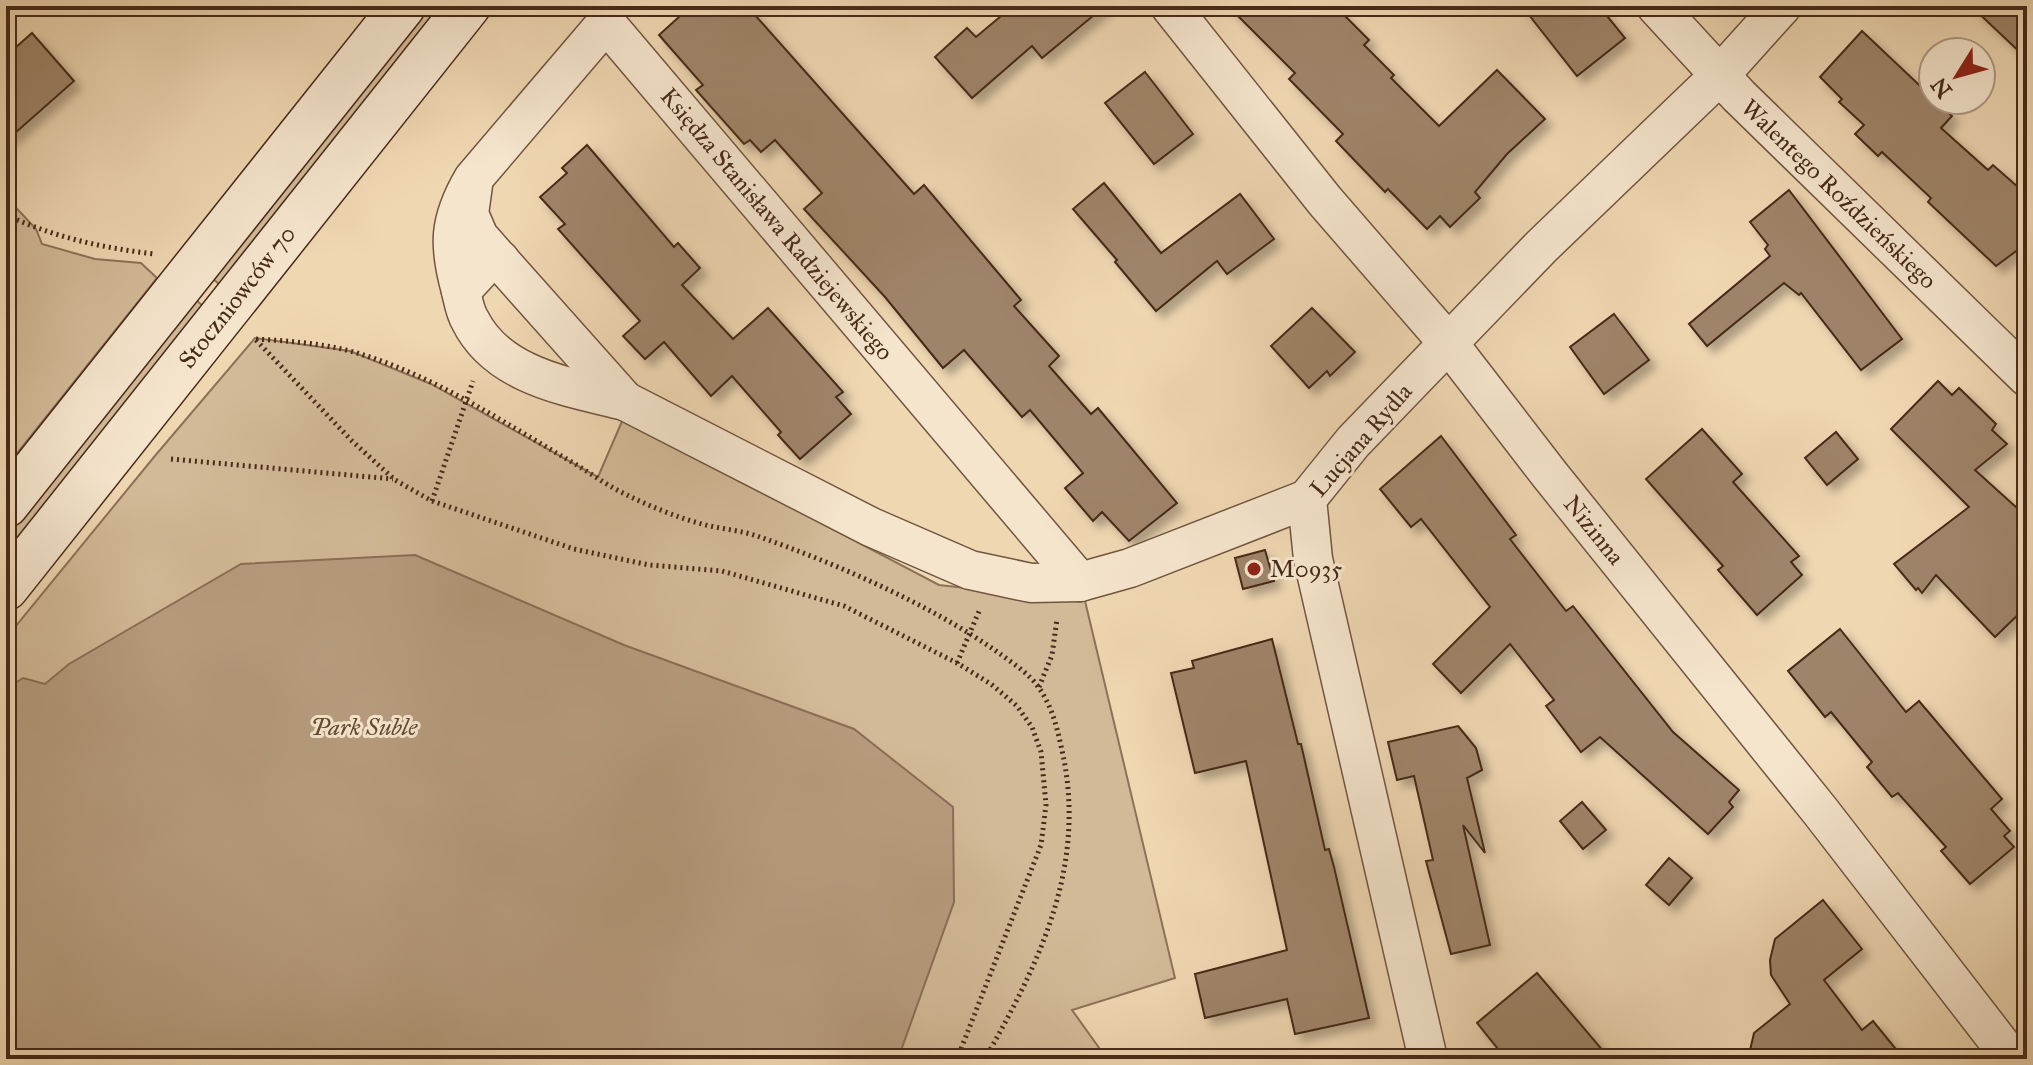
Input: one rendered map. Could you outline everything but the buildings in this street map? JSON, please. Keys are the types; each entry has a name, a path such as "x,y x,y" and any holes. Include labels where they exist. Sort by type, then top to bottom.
{"street":[{"path":"6,505 403,6"},
{"name":"Stoczniowców 70","path":"6,588 468,6"},
{"name":"Nizinna","path":"1170,6 1325,201 1449,344 2012,1059"},
{"name":"Walentego Roździeńskiego","path":"1656,6 1719,76 2027,377"},
{"name":"Lucjana Rydla","path":"1428,1059 1313,559 1307,499 1353,442 1541,247 1719,76 1782,6"},
{"name":"Księdza Stanisława Radziejewskiego","path":"1071,582 606,23 473,179 459,203 452,231 452,261 470,321 491,350 543,380 625,401 871,527 970,570 1031,583 1071,582 1130,568 1307,499"},
{"name":"Księdza Stanisława Radziejewskiego","path":"473,179 469,214 479,237 625,401"},
{"path":"461,291 485,265 500,260"}],"path":[{"path":"6,215 36,229 75,240 112,249 160,254"},
{"path":"432,501 478,364 480,334"},
{"path":"957,1059 1041,845 1046,805 1041,752 1032,727 1017,706 991,684 957,663 844,606 722,571 649,565 574,549 432,501 395,480 352,441 255,338 307,342 387,363 467,401 622,493 701,524 754,535 819,560 913,603 971,633 1014,664 1039,687 1059,738 1068,785 1065,871 1057,907 1039,953 985,1059"},
{"path":"171,459 395,480"},
{"path":"1039,687 1052,655 1071,582"},
{"path":"957,663 971,633"}],"green space":[{"path":"428,6 441,6 220,285 212,278"},
{"path":"6,197 36,229 42,244 95,259 141,263 157,278 6,467"},
{"path":"195,299 203,306 6,552 6,536"},
{"name":"Park Suble","path":"255,338 350,351 431,384 598,477 623,419 939,585 1085,601 1175,978 1072,1010 1107,1059 6,1059 6,638"}],"shaded area":[{"name":"Park Suble","path":"415,555 624,645 854,729 953,807 954,902 898,1059 6,1059 6,735 9,731 12,685 23,678 45,684 69,664 241,564"}],"place":[{"name":"M0935","path":"1254,569"}]}
